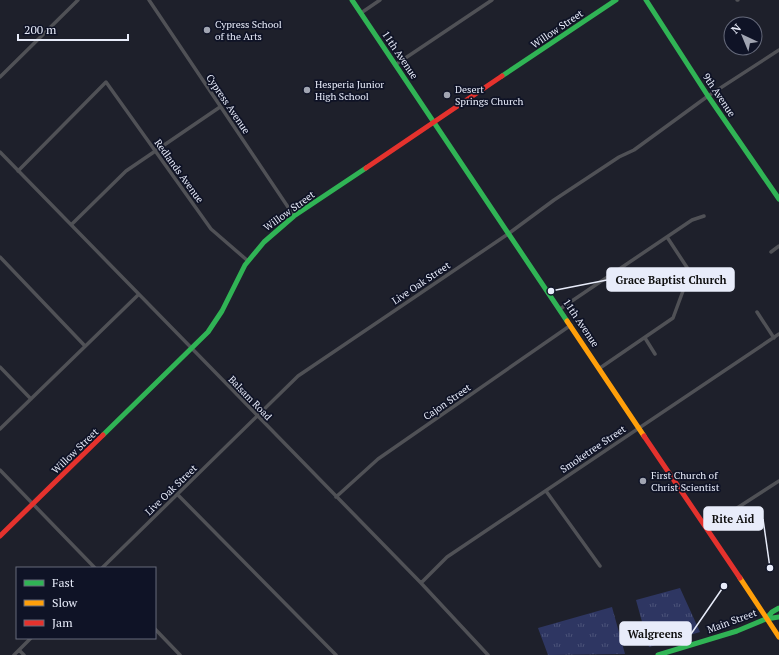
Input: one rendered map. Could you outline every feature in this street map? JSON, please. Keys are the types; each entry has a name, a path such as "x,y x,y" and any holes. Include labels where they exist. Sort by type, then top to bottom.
{"street":[{"path":"0,77 78,0"},
{"name":"Cypress Avenue","path":"149,0 294,216"},
{"name":"11th Avenue","path":"352,0 508,234 572,325 779,637"},
{"path":"361,13 380,0"},
{"path":"395,65 492,0"},
{"name":"Willow Street","path":"0,536 193,349 218,320 248,261 266,239 294,216 616,0"},
{"name":"9th Avenue","path":"646,0 708,96 779,199"},
{"name":"Live Oak Street","path":"103,567 298,376 508,234 554,200 619,156 634,150 708,96 779,50"},
{"name":"Redlands Avenue","path":"18,171 106,82 211,229 248,261"},
{"path":"72,224 126,171 220,107"},
{"name":"Balsam Road","path":"0,152 72,224 138,295 193,349 257,417 421,583 488,655"},
{"path":"560,309 692,220 704,216"},
{"path":"600,368 673,318 690,272 667,237"},
{"path":"770,252 779,246"},
{"path":"0,257 85,346"},
{"path":"0,429 138,295"},
{"path":"757,312 774,338"},
{"name":"Cajon Street","path":"336,497 378,459 572,325"},
{"name":"Smoketree Street","path":"421,583 447,557 779,334"},
{"path":"645,338 654,354"},
{"path":"0,366 32,398"},
{"path":"0,470 94,567"},
{"path":"706,528 779,481"},
{"path":"546,491 600,566"},
{"path":"178,495 336,655"},
{"name":"Main Street","path":"766,619 772,612 779,608"},
{"name":"Main Street","path":"658,655 737,631 766,619 779,617"},
{"path":"156,630 180,655"},
{"path":"14,655 30,639"},
{"path":"19,650 24,655"}],"green space":[{"path":"680,588 700,632 649,647 636,600"},
{"path":"612,607 625,654 548,655 538,628"}],"traffic: fast":[{"path":"352,0 567,321"},
{"path":"502,76 616,0"},
{"path":"646,0 708,96 779,199"},
{"path":"103,435 208,332 222,311 245,265 264,242 294,216 366,168"},
{"path":"766,619 772,612 779,608"},
{"path":"658,655 737,631 766,619 779,617"}],"traffic: slow":[{"path":"567,321 644,436"},
{"path":"740,578 779,637"}],"traffic: jam":[{"path":"366,168 502,76"},
{"path":"0,536 103,435"},
{"path":"644,436 740,578"}],"place":[{"name":"Cypress School of the Arts","path":"207,30"},
{"name":"Hesperia Junior High School","path":"307,90"},
{"name":"Desert Springs Church","path":"447,95"},
{"name":"Grace Baptist Church","path":"551,291"},
{"name":"First Church of Christ Scientist","path":"643,481"},
{"name":"Rite Aid","path":"770,568"},
{"name":"Walgreens","path":"724,586"}]}
